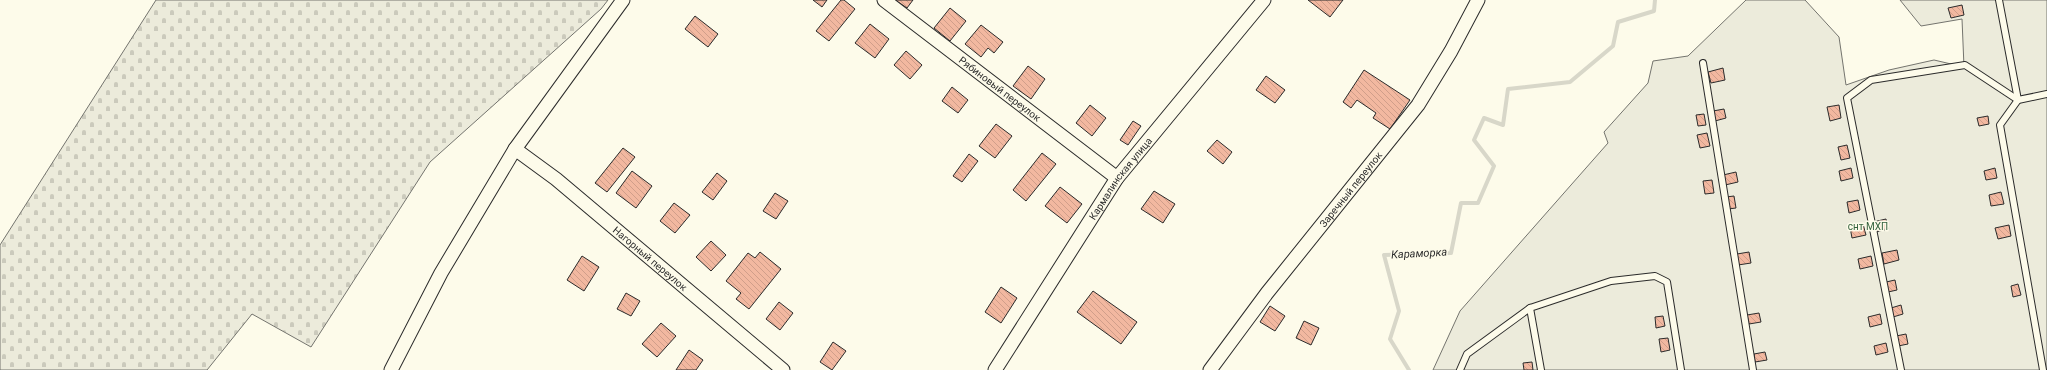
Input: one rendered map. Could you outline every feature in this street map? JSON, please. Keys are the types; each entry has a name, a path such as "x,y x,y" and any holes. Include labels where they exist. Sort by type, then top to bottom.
{"street":[{"path":"391,370 441,273 515,149 623,0"},
{"name":"Рябиновый переулок","path":"884,0 1117,178"},
{"name":"Кармалинская улица","path":"995,370 1117,178 1264,0"},
{"name":"Заречный переулок","path":"1210,370 1267,293 1418,105 1451,51 1478,0"},
{"name":"Нагорный переулок","path":"515,149 556,179 783,370"}],"lane":[{"path":"1999,0 2018,100"},
{"path":"1703,63 1753,370"},
{"path":"1901,370 1847,98 1871,80 1965,65 2018,100"},
{"path":"2043,370 2000,125 2018,100 2047,94"},
{"path":"1460,370 1467,354 1530,308 1611,281 1655,276 1667,282 1682,370"},
{"path":"1530,308 1541,370"}],"green space":[{"path":"156,0 608,0 601,9 430,162 311,347 252,314 207,370 0,370 0,245"},
{"name":"снт МХП","path":"1746,0 1805,0 1839,37 1846,85 1889,70 1934,60 1964,67 1962,19 1921,26 1900,0 2047,0 2047,370 1433,370 1460,311 1608,143 1604,132 1648,83 1653,61 1688,56"}],"building":[{"path":"813,0 827,0 822,7"},
{"path":"841,0 844,0 855,9 829,41 816,31"},
{"path":"895,0 913,0 907,8"},
{"path":"1308,0 1343,0 1330,17"},
{"path":"1962,5 1964,15 1951,18 1948,8"},
{"path":"950,8 966,21 950,41 934,28"},
{"path":"695,16 718,34 708,47 685,29"},
{"path":"870,24 889,39 875,58 855,43"},
{"path":"981,25 1003,42 994,53 988,48 981,57 965,44"},
{"path":"906,51 922,65 910,79 894,65"},
{"path":"1028,66 1045,79 1031,99 1013,86"},
{"path":"1723,68 1725,80 1711,83 1708,72"},
{"path":"1364,70 1410,100 1390,129 1373,118 1376,113 1357,100 1351,108 1343,102"},
{"path":"1266,76 1285,90 1275,103 1256,90"},
{"path":"952,87 968,100 958,113 942,101"},
{"path":"1090,105 1106,118 1092,136 1076,123"},
{"path":"1839,105 1841,118 1830,121 1827,107"},
{"path":"1724,109 1726,118 1715,121 1713,111"},
{"path":"1704,114 1706,125 1698,126 1696,115"},
{"path":"1988,116 1989,124 1979,126 1977,118"},
{"path":"1133,121 1141,126 1128,145 1120,140"},
{"path":"996,124 1012,136 995,158 979,146"},
{"path":"1707,133 1710,146 1700,148 1697,135"},
{"path":"1217,140 1232,152 1223,164 1207,151"},
{"path":"1847,145 1850,158 1841,160 1838,147"},
{"path":"623,148 635,157 607,192 595,183"},
{"path":"1042,153 1056,164 1026,201 1013,190"},
{"path":"969,154 978,161 962,182 953,176"},
{"path":"1851,168 1853,178 1841,181 1839,171"},
{"path":"1995,168 1997,178 1986,180 1984,171"},
{"path":"632,171 652,186 636,208 616,193"},
{"path":"1736,172 1738,182 1725,185 1723,175"},
{"path":"717,173 727,181 713,200 702,192"},
{"path":"1712,180 1714,193 1705,194 1703,181"},
{"path":"1060,187 1082,204 1067,223 1045,206"},
{"path":"1154,191 1175,204 1163,223 1141,209"},
{"path":"2001,192 2004,204 1991,206 1989,195"},
{"path":"775,193 788,201 776,219 763,211"},
{"path":"1734,196 1736,208 1728,209 1726,197"},
{"path":"1858,200 1860,210 1849,213 1847,202"},
{"path":"674,203 690,215 675,233 660,221"},
{"path":"1886,219 1888,229 1876,232 1873,222"},
{"path":"1863,224 1866,235 1852,238 1850,227"},
{"path":"2009,225 2011,236 1998,239 1995,228"},
{"path":"711,241 726,255 711,271 696,257"},
{"path":"1897,250 1899,260 1884,264 1882,253"},
{"path":"760,252 781,269 749,309 736,299 741,293 726,281 748,253 755,258"},
{"path":"1749,252 1751,263 1738,265 1737,254"},
{"path":"582,256 599,267 584,291 567,280"},
{"path":"1871,256 1873,266 1860,269 1858,259"},
{"path":"1895,280 1897,290 1888,292 1886,282"},
{"path":"2018,284 2021,295 2013,297 2011,286"},
{"path":"1001,287 1017,298 1001,323 985,312"},
{"path":"1093,291 1137,322 1121,344 1077,312"},
{"path":"626,293 640,301 631,316 617,309"},
{"path":"779,302 793,313 780,330 766,319"},
{"path":"1901,305 1903,314 1893,317 1891,308"},
{"path":"1270,306 1285,316 1275,331 1260,322"},
{"path":"1759,313 1761,322 1749,324 1747,315"},
{"path":"1880,314 1882,324 1870,327 1868,317"},
{"path":"1663,316 1665,326 1656,328 1655,317"},
{"path":"1304,321 1319,328 1311,345 1296,338"},
{"path":"661,323 676,336 657,357 642,344"},
{"path":"1906,334 1908,344 1898,346 1896,336"},
{"path":"1668,338 1670,350 1661,352 1659,339"},
{"path":"833,342 846,351 832,370 820,362"},
{"path":"1886,343 1888,352 1876,355 1874,346"},
{"path":"689,350 703,360 696,370 676,370"},
{"path":"1765,352 1767,360 1755,362 1754,354"},
{"path":"1532,362 1533,370 1524,370 1523,363"}],"waterway":[{"name":"Караморка","path":"1409,370 1390,339 1399,311 1384,255 1451,253 1461,203 1478,203 1494,166 1474,140 1484,118 1503,125 1508,89 1570,82 1613,46 1618,22 1654,11 1655,0"}]}
